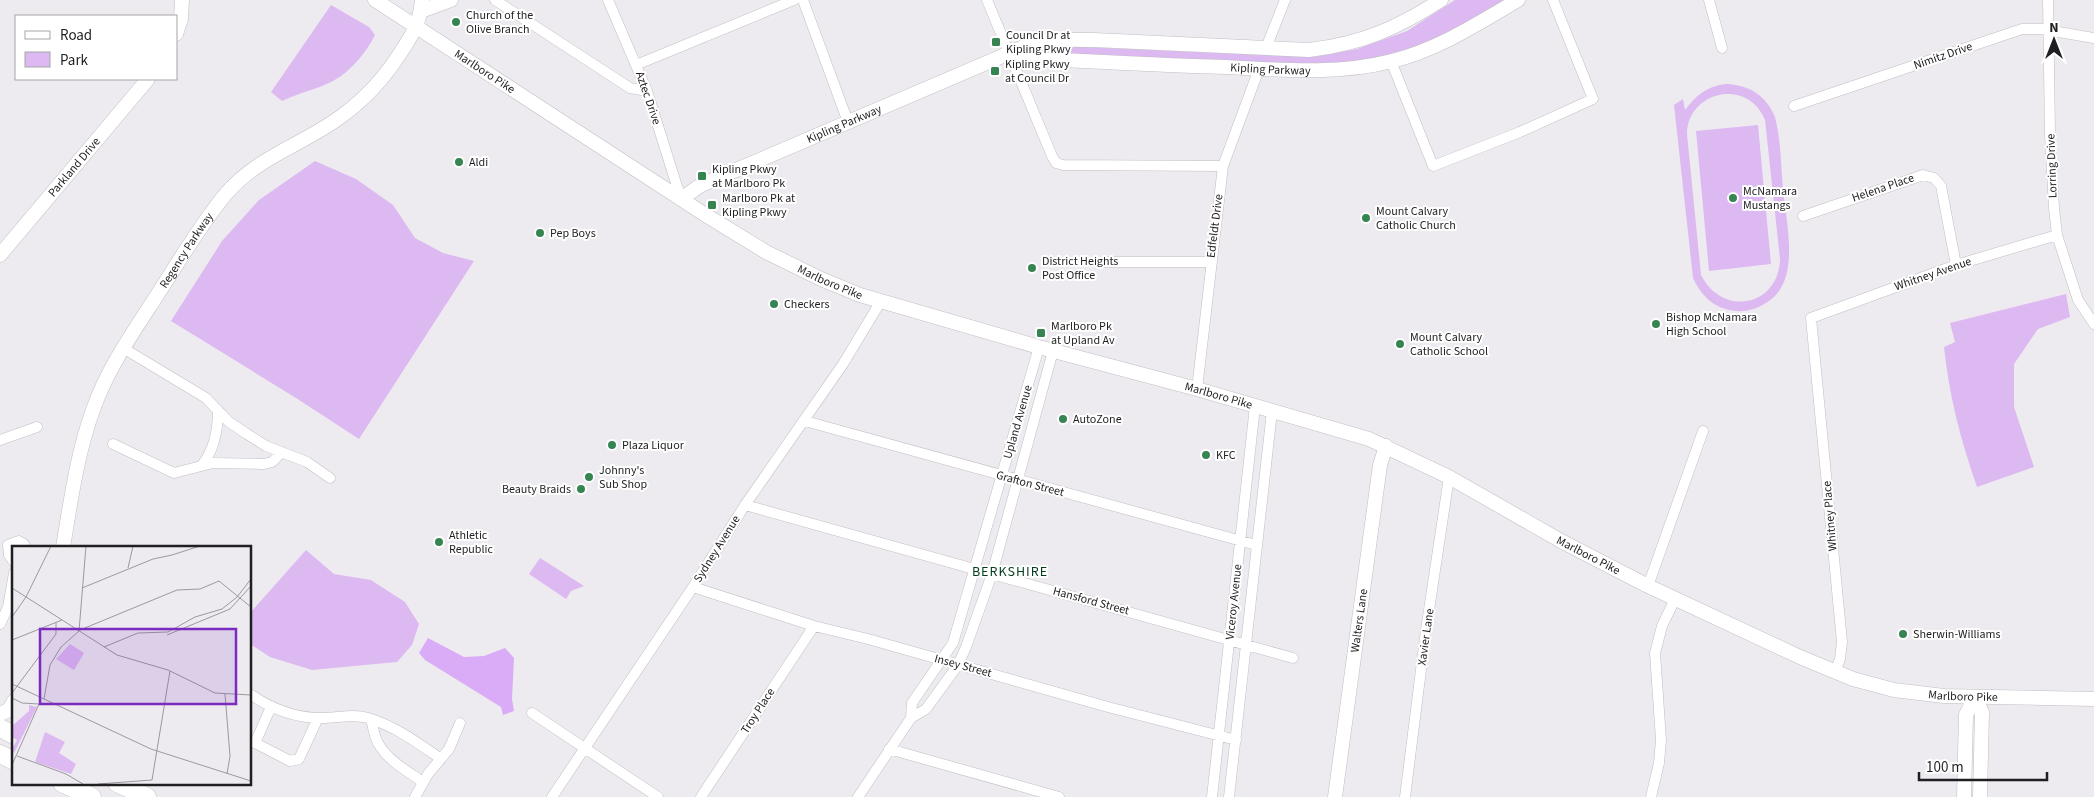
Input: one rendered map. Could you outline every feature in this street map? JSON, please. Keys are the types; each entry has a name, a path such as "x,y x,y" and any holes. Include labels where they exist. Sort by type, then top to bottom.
{"highway":[{"path":"0,728 12,734"},
{"path":"0,754 12,759"},
{"path":"64,784 92,797"},
{"path":"119,784 147,797"}],"street":[{"path":"178,28 181,19 182,0"},
{"name":"Marlboro Pike","path":"375,0 681,199 789,264 821,280 881,301 1046,349 1197,389 1369,439 1449,477 1561,541 1648,586 1835,672 1871,684 1894,690 1944,696 2094,699"},
{"path":"417,28 421,6 451,0"},
{"path":"494,0 630,88 647,91"},
{"name":"Aztec Drive","path":"608,0 647,91 681,199"},
{"path":"636,65 794,0"},
{"path":"803,0 848,122"},
{"path":"986,0 1056,163 1063,166 1223,166"},
{"path":"1266,48 1285,0"},
{"name":"Kipling Parkway","path":"681,199 701,184 1032,44 1060,40 1309,50 1349,44 1368,38 1399,25 1441,0"},
{"name":"Kipling Parkway","path":"1009,54 1041,60 1259,69 1340,70 1391,61 1419,52 1465,32 1518,0"},
{"path":"1391,61 1433,166 1520,132 1593,100 1553,0"},
{"path":"1709,0 1722,48"},
{"name":"Lorring Drive","path":"2048,0 2050,135 2057,234 2078,300 2094,324"},
{"name":"Regency Parkway","path":"62,546 81,447 94,405 123,348 197,235 226,193 254,169 324,128 372,90 388,72 417,28"},
{"name":"Nimitz Drive","path":"1794,106 2022,29 2049,30 2094,38"},
{"name":"Edfeldt Drive","path":"1197,389 1223,166 1259,69"},
{"name":"Parkland Drive","path":"0,255 147,80"},
{"name":"Helena Place","path":"1803,216 1893,184 1919,176 1928,176 1938,181 1941,186 1956,265"},
{"name":"Whitney Avenue","path":"1811,318 1956,265 2057,234"},
{"path":"1104,262 1211,262"},
{"name":"Sydney Avenue","path":"552,797 693,587 745,505 843,364 881,301"},
{"name":"Whitney Place","path":"1811,318 1842,642 1840,660 1835,672"},
{"path":"123,348 196,390 228,422 266,446 307,462 330,478"},
{"name":"Upland Avenue","path":"911,718 912,703 953,643 1002,477 1046,349"},
{"name":"Upland Avenue","path":"858,797 911,718 926,709 958,665 966,648 992,574 1017,480 1046,349"},
{"name":"Viceroy Avenue","path":"1212,797 1255,406"},
{"path":"202,465 207,459 214,441 218,410"},
{"name":"Viceroy Avenue","path":"1229,797 1272,411"},
{"name":"Grafton Street","path":"805,421 1002,477 1256,545"},
{"path":"0,440 37,427"},
{"path":"1648,586 1704,431"},
{"path":"113,444 174,473 202,465 264,464 272,462 282,452"},
{"name":"Walters Lane","path":"1335,797 1380,465 1386,446"},
{"name":"Xavier Lane","path":"1405,797 1426,630 1449,477"},
{"name":"Hansford Street","path":"745,505 1293,658"},
{"path":"12,559 7,551 8,545 19,541 25,546"},
{"path":"0,624 8,607 12,584"},
{"name":"Insey Street","path":"693,587 814,626 868,639 1236,740"},
{"path":"1651,797 1659,763 1661,740 1655,652 1662,626 1675,599"},
{"name":"Troy Place","path":"701,797 814,626"},
{"path":"251,695 271,707 294,714 318,718 360,716 371,719 394,728 441,759"},
{"path":"1964,797 1966,715 1975,697"},
{"path":"1975,697 1982,712 1980,797"},
{"path":"0,714 9,710 12,705"},
{"path":"271,707 255,742 290,761 299,759 318,718"},
{"path":"532,713 658,797"},
{"path":"371,719 376,740 382,748 401,767 423,782"},
{"path":"416,797 423,782 451,744 460,723"},
{"path":"889,749 1059,797"}],"green space":[{"path":"1455,0 1511,0 1427,46 1359,65 1283,68 1031,52 1060,46 1314,57 1357,49 1407,31"},
{"path":"331,5 369,27 375,35 357,61 340,77 282,101 271,92"},
{"path":"1719,85 1742,86 1762,97 1775,117 1780,144 1788,233 1788,265 1785,279 1779,291 1769,301 1745,311 1728,310 1716,305 1705,296 1693,278 1674,105 1683,99 1685,110 1702,92","holes":["1732,94 1750,100 1765,120 1780,259 1777,275 1770,287 1760,296 1748,301 1735,301 1722,297 1711,289 1701,275 1687,134 1690,119 1698,106 1717,95"]},
{"name":"McNamara Mustangs","path":"1758,125 1771,264 1709,271 1696,131"},
{"path":"315,161 356,179 393,205 415,238 443,253 474,261 359,439 171,321 222,241 259,200"},
{"path":"2066,294 2070,317 2038,329 2014,364 2014,407 2034,467 1977,487 1961,435 1949,383 1944,347 1955,342 1950,323"},
{"path":"306,550 334,574 371,580 405,602 419,624 412,645 397,662 312,670 270,657 251,645 251,612"},
{"path":"540,558 584,586 571,591 566,599 529,574"}],"shaded area":[{"path":"428,638 464,657 484,656 505,648 514,658 512,699 514,711 503,715 501,707 425,660 419,653"}],"place":[{"name":"Church of the Olive Branch","path":"456,22"},
{"name":"Council Dr at Kipling Pkwy","path":"996,42"},
{"name":"Kipling Pkwy at Council Dr","path":"995,71"},
{"name":"Aldi","path":"459,162"},
{"name":"Kipling Pkwy at Marlboro Pk","path":"702,176"},
{"name":"McNamara Mustangs","path":"1733,198"},
{"name":"Marlboro Pk at Kipling Pkwy","path":"712,205"},
{"name":"Mount Calvary Catholic Church","path":"1366,218"},
{"name":"Pep Boys","path":"540,233"},
{"name":"District Heights Post Office","path":"1032,268"},
{"name":"Checkers","path":"774,304"},
{"name":"Bishop McNamara High School","path":"1656,324"},
{"name":"Marlboro Pk at Upland Av","path":"1041,333"},
{"name":"Mount Calvary Catholic School","path":"1400,344"},
{"name":"AutoZone","path":"1063,419"},
{"name":"Plaza Liquor","path":"612,445"},
{"name":"KFC","path":"1206,455"},
{"name":"Johnny's Sub Shop","path":"589,477"},
{"name":"Beauty Braids","path":"581,489"},
{"name":"Athletic Republic","path":"439,542"},
{"name":"Sherwin-Williams","path":"1903,634"}],"district":[{"name":"BERKSHIRE","path":"1010,572"}]}
